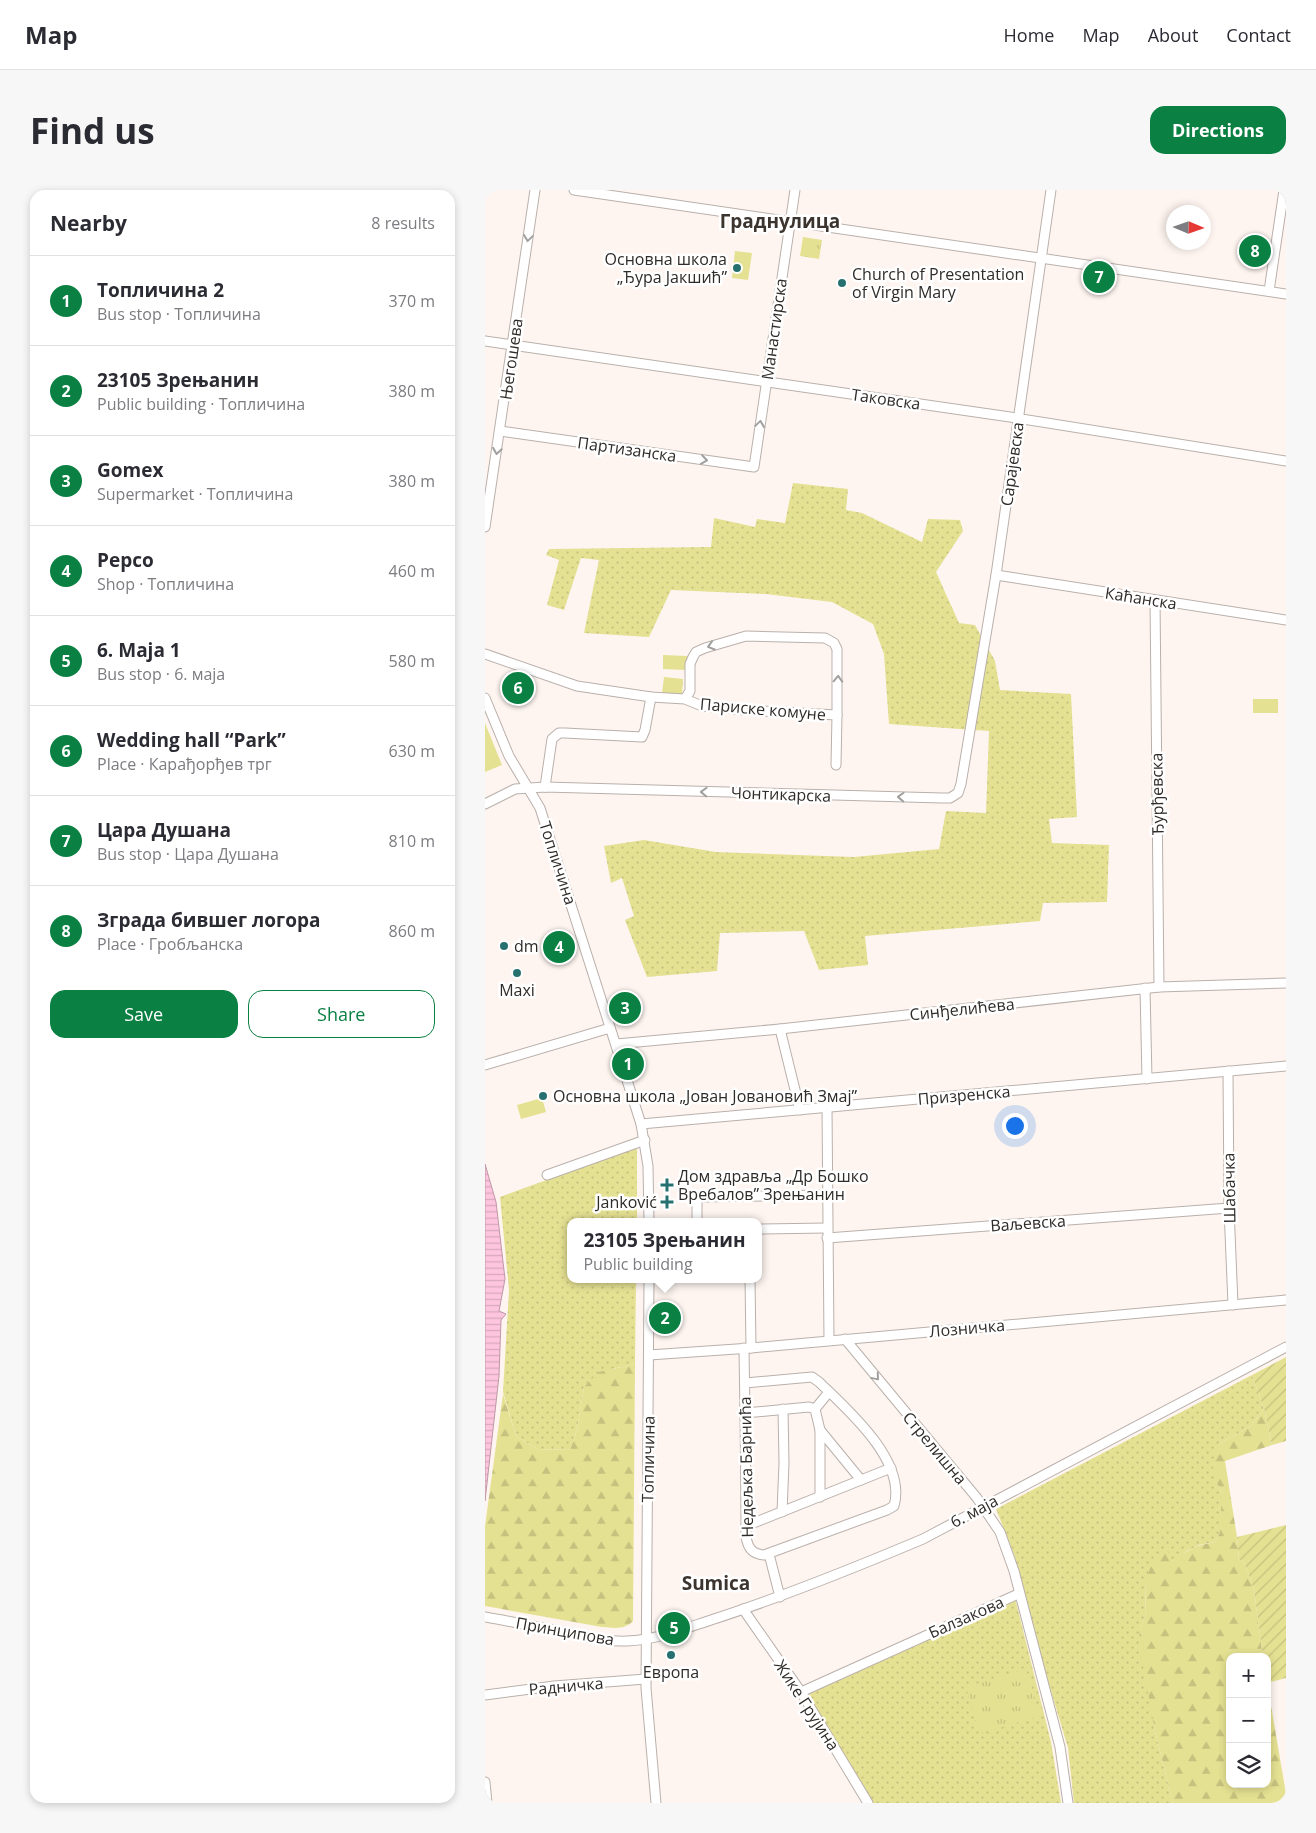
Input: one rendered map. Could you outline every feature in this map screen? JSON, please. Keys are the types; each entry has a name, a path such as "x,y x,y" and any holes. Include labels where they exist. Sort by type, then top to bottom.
{"street":[{"name":"Његошева","path":"485,527 535,190"},
{"path":"574,190 1286,294"},
{"name":"Манастирска","path":"753,467 795,190"},
{"name":"Сарајевска","path":"969,737 996,575 1051,190"},
{"path":"1269,291 1284,190"},
{"name":"Таковска","path":"485,341 1019,418 1286,461"},
{"name":"Партизанска","path":"500,431 753,467"},
{"name":"Каћанска","path":"996,575 1286,620"},
{"name":"Ђурђевска","path":"1155,600 1159,987"},
{"name":"Париске комуне","path":"836,765 837,714 838,654 834,643 825,638 747,636 696,652 690,664 690,691 685,699 702,706 837,714"},
{"path":"485,654 577,686 651,697 685,699"},
{"path":"545,788 552,740 556,735 565,733 642,737 651,697"},
{"name":"Топличина","path":"485,698 509,756 540,808 616,1044 645,1140 648,1166 649,1218"},
{"name":"Чонтикарска","path":"485,804 515,789 545,788 950,798 955,796 960,789 969,737"},
{"name":"Синђелићева","path":"616,1044 780,1029 1145,988 1286,983"},
{"path":"1145,988 1147,1079"},
{"path":"485,1065 610,1028"},
{"path":"780,1029 800,1110"},
{"name":"Призренска","path":"641,1124 1286,1066"},
{"name":"Шабачка","path":"1227,1071 1229,1208 1233,1305"},
{"path":"827,1108 829,1340"},
{"path":"547,1174 645,1140"},
{"path":"697,1218 697,1200 700,1197 827,1195"},
{"name":"Ваљевска","path":"827,1238 1229,1208"},
{"path":"762,1229 827,1228"},
{"name":"Топличина","path":"646,1639 649,1283"},
{"name":"Недељка Барнића","path":"749,1283 745,1383 746,1537 749,1548 761,1555 769,1554 780,1597"},
{"name":"Лозничка","path":"649,1355 1286,1300"},
{"name":"Стрелишна","path":"845,1339 983,1506 1001,1532 1019,1594"},
{"name":"6. маја","path":"646,1639 780,1597 923,1539 1286,1347"},
{"path":"745,1383 812,1378 819,1382 882,1450 891,1468 897,1488 895,1506 891,1509 769,1554"},
{"path":"815,1408 829,1392"},
{"path":"745,1413 815,1408"},
{"path":"815,1408 820,1430 820,1497"},
{"path":"781,1512 784,1462 783,1409"},
{"path":"820,1430 861,1480"},
{"path":"746,1526 891,1468"},
{"name":"Балзакова","path":"801,1692 1019,1594 1060,1747 1068,1803"},
{"name":"Жике Грујина","path":"743,1609 801,1692 868,1803"},
{"name":"Принципова","path":"485,1617 612,1641 646,1639"},
{"path":"646,1639 646,1679 656,1803"},
{"name":"Радничка","path":"485,1695 554,1686 646,1679"},
{"path":"485,1782 487,1803"}],"green space":[{"path":"803,237 822,240 819,259 800,256"},
{"path":"735,251 752,253 748,280 732,278"},
{"path":"793,483 848,489 846,510 862,513 922,542 928,519 960,520 963,531 936,572 959,623 975,625 995,661 1000,690 1071,694 1077,817 1049,819 1052,843 1109,845 1107,902 1043,903 1040,921 865,936 868,965 819,970 804,931 720,933 717,971 647,977 625,920 634,916 622,878 611,883 604,846 644,840 716,852 854,857 939,849 946,811 986,813 989,731 889,724 884,654 873,624 832,602 766,594 671,590 649,637 584,633 599,560 581,558 564,610 547,605 559,560 546,555 549,549 711,547 714,518 755,527 757,519 785,523"},
{"path":"663,655 687,656 686,670 663,669"},
{"path":"664,677 683,679 682,695 662,693"},
{"path":"1253,699 1278,699 1278,713 1253,713"},
{"path":"485,723 502,765 485,772"},
{"path":"542,1098 546,1112 521,1119 517,1105"},
{"path":"637,1147 637,1218 567,1218 567,1283 636,1283 635,1364 612,1369 584,1387 577,1430 570,1450 537,1449 516,1436 503,1392 509,1290 500,1197"},
{"path":"1286,1357 1286,1441 1272,1445 1264,1409 1252,1375"},
{"path":"635,1364 633,1621 623,1627 602,1627 485,1606 485,1526 503,1394 516,1436 537,1449 570,1450 577,1430 584,1387 599,1372"},
{"path":"1252,1375 1264,1409 1250,1427 1220,1443 1216,1482 1222,1492 1222,1515 1220,1532 1215,1542 1199,1545 1187,1551 1179,1559 1171,1561 1146,1580 1145,1619 1140,1627 1155,1731 1173,1803 1074,1803 1068,1748 1020,1587 1015,1557 996,1509"},
{"path":"1264,1409 1272,1445 1225,1461 1239,1559 1244,1562 1254,1590 1262,1653 1226,1653 1226,1788 1271,1788 1271,1706 1286,1803 1173,1803 1155,1731 1139,1643 1140,1627 1145,1619 1146,1580 1154,1557 1168,1551 1171,1561 1194,1547 1215,1542 1220,1532 1222,1492 1216,1482 1212,1462 1220,1443 1250,1427"},
{"path":"1286,1525 1286,1678 1271,1682 1271,1653 1262,1653 1254,1590 1244,1562 1239,1559 1237,1537"},
{"path":"1015,1598 1051,1742 1061,1803 869,1803 808,1698 810,1691"},
{"path":"1026,1669 1040,1716 979,1734 966,1687"}],"shaded area":[{"path":"485,1164 496,1202 505,1279 499,1311 506,1314 501,1320 499,1376 485,1501"}],"place":[{"name":"Зграда бившег логора","path":"1255,251"},
{"name":"Основна школа „Ђура Јакшић”","path":"737,268"},
{"name":"Цара Душана","path":"1099,277"},
{"name":"Church of Presentation of Virgin Mary","path":"842,283"},
{"name":"Wedding hall “Park”","path":"518,688"},
{"name":"dm","path":"504,946"},
{"name":"Pepco","path":"559,947"},
{"name":"Maxi","path":"517,973"},
{"name":"Gomex","path":"625,1008"},
{"name":"Топличина 2","path":"628,1064"},
{"name":"Основна школа „Јован Јовановић Змај”","path":"543,1096"},
{"name":"Дом здравља „Др Бошко Вребалов” Зрењанин","path":"667,1185"},
{"name":"Janković","path":"667,1202"},
{"name":"23105 Зрењанин","path":"665,1318"},
{"name":"6. Маја 1","path":"674,1628"},
{"name":"Европа","path":"671,1655"}],"district":[{"name":"Граднулица","path":"780,221"},
{"name":"Sumica","path":"716,1583"}]}
